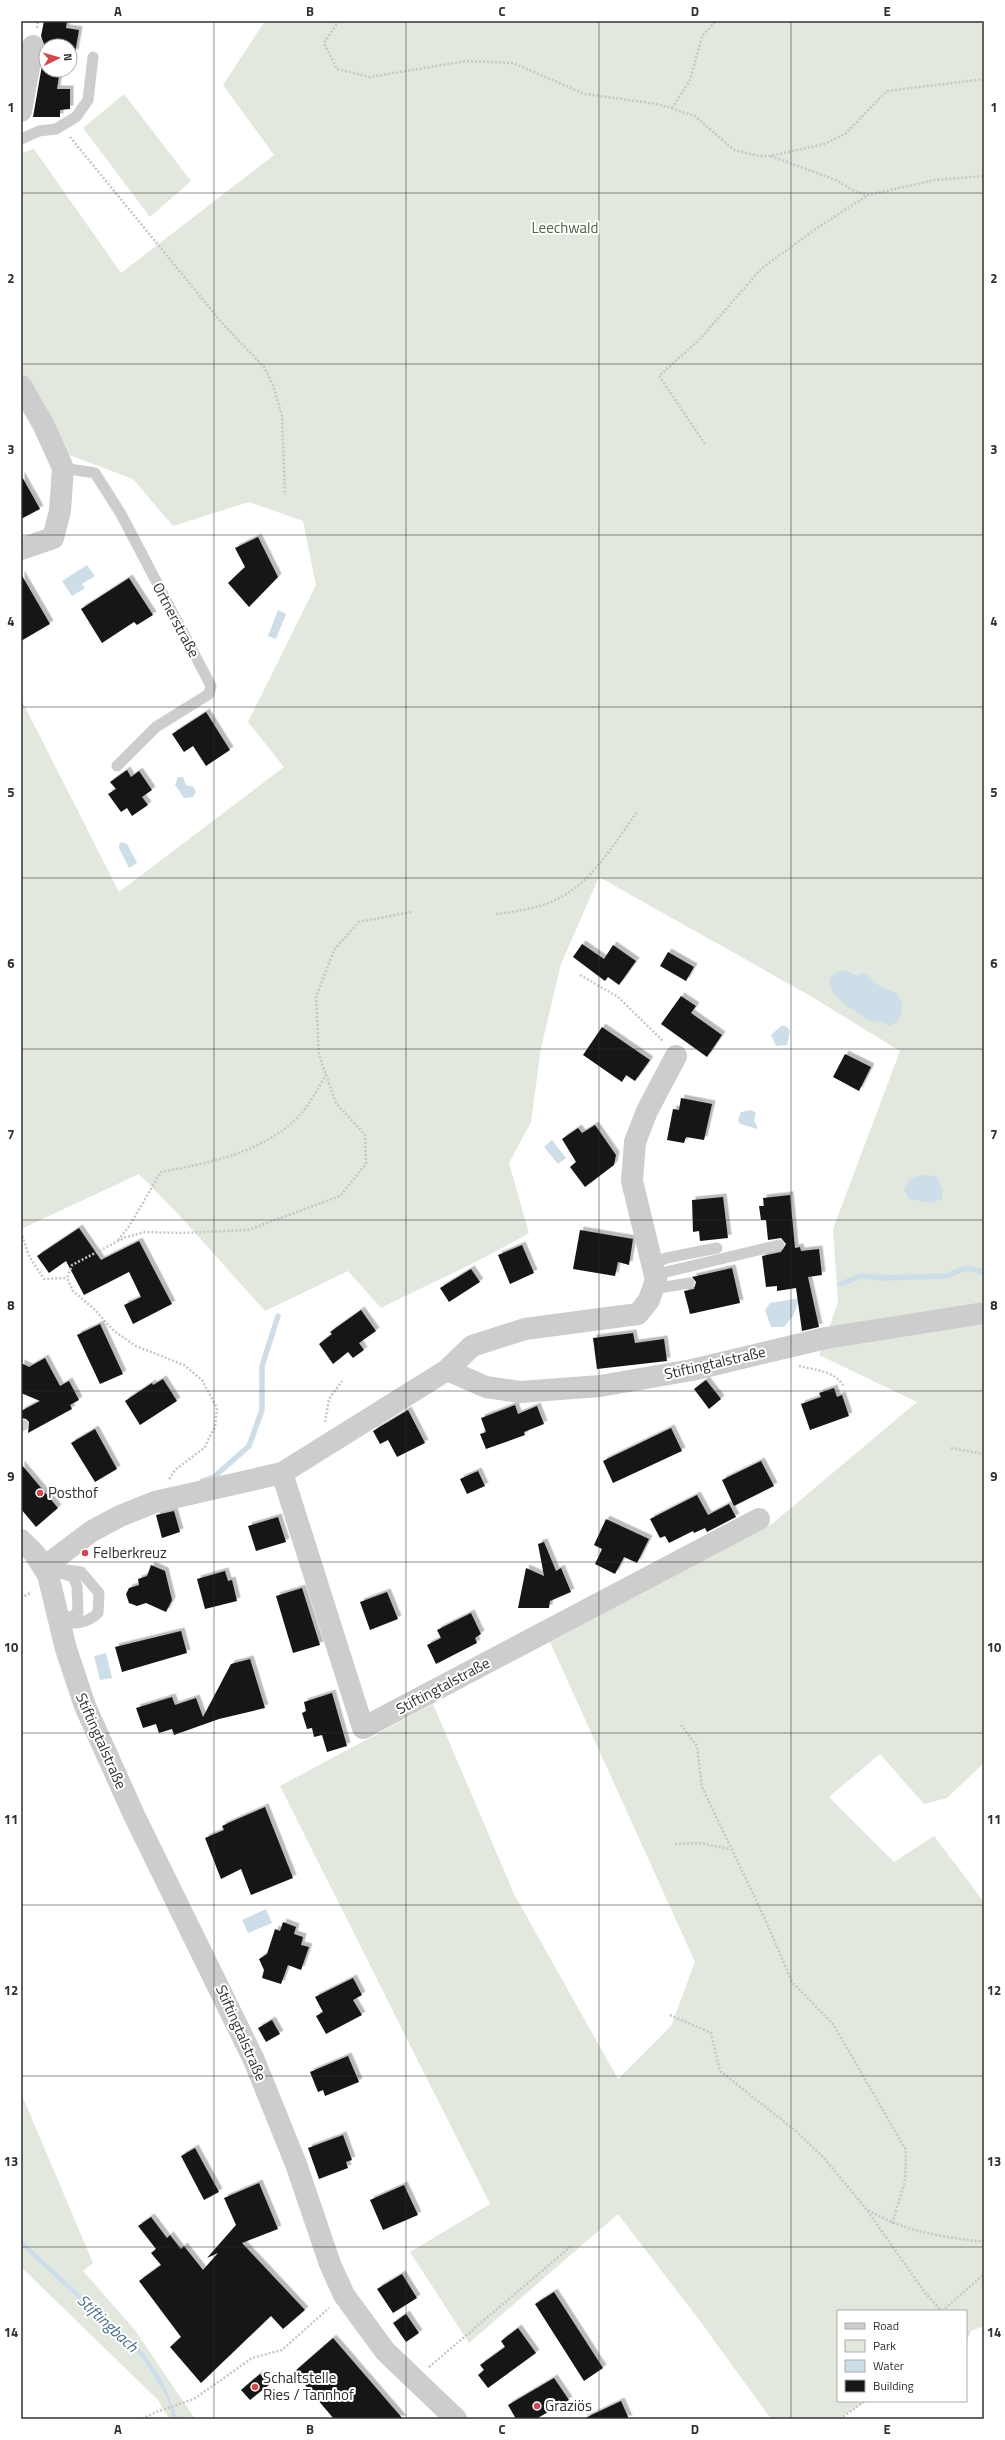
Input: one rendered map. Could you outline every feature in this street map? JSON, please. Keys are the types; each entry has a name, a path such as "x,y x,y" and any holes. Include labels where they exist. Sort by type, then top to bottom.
{"street":[{"path":"21,111 33,46"},
{"path":"21,386 43,424 63,468 60,511 53,538 21,549"},
{"path":"44,1566 92,1531 120,1516 155,1502 282,1473 447,1370 472,1346 525,1329 638,1314 649,1300 654,1278 632,1181 635,1142 647,1111 676,1056"},
{"name":"Stiftingtalstraße","path":"447,1370 486,1387 520,1392 600,1386 692,1370 826,1338 984,1313"},
{"name":"Stiftingtalstraße","path":"282,1473 363,1728 759,1519"},
{"name":"Stiftingtalstraße","path":"21,1540 44,1566 50,1582 66,1649 85,1706 134,1815 254,2060 293,2158 330,2264 344,2295 385,2351 456,2419"}],"lane":[{"path":"21,139 39,131 56,129 76,117 88,100 93,56"},
{"name":"Ortnerstraße","path":"63,468 95,472 121,514 211,686 209,694 156,727 117,766"},
{"path":"654,1278 666,1272 779,1245"},
{"path":"654,1278 666,1258 717,1248"},
{"path":"654,1278 689,1283"},
{"path":"44,1566 81,1572 99,1594 98,1613 90,1621 79,1624 60,1622"}],"path":[{"path":"339,21 324,44 337,69 370,77 467,61 513,63 585,94 658,104 695,116 734,150 759,156 770,156 824,144 845,134 887,91 984,79"},
{"path":"672,108 690,80 702,36 716,21"},
{"path":"56,129 72,138 222,323 264,367 273,385 282,416 284,495"},
{"path":"770,156 836,180 854,191 868,195"},
{"path":"705,444 659,376 699,340 761,268 814,230 868,195 935,180 984,176"},
{"path":"496,914 527,910 563,896 596,868 637,812"},
{"path":"155,1502 162,1488 175,1470 204,1448 215,1427 216,1408 202,1380 190,1370 160,1353 136,1346 114,1331 93,1308 74,1291 67,1278 72,1265 117,1241 145,1232 182,1234 248,1230 340,1196 366,1164 366,1135 336,1103 319,1055 316,997 334,950 359,922 411,912"},
{"path":"580,975 618,997 655,1031 676,1056"},
{"path":"117,1241 128,1228 145,1196 161,1172 236,1155 269,1139 297,1118 317,1092 326,1074"},
{"path":"21,1232 29,1256 44,1279 67,1278"},
{"path":"320,1448 329,1399 342,1381"},
{"path":"952,1448 984,1454"},
{"path":"681,1725 697,1746 702,1787 730,1849 766,1919 792,1982 833,2024 906,2150 905,2181 892,2224"},
{"path":"675,1844 699,1843 730,1849"},
{"path":"670,2015 711,2033 720,2071 796,2131 824,2158 866,2209 926,2294 941,2310"},
{"path":"866,2209 892,2224 924,2234 984,2242"},
{"path":"414,2380 570,2246"},
{"path":"943,2310 984,2274"},
{"path":"142,2419 156,2412 194,2399 252,2358 282,2350 344,2295"},
{"path":"840,2419 864,2402"}],"green space":[{"name":"Leechwald","path":"265,21 984,21 984,1763 947,1798 924,1804 880,1754 829,1797 894,1862 934,1836 984,1902 984,2326 971,2331 967,2341 967,2310 837,2310 837,2402 865,2402 838,2419 771,2419 700,2321 618,2214 469,2343 410,2252 490,2204 280,1786 433,1704 514,1894 618,2079 671,2026 695,1962 550,1642 773,1523 917,1402 819,1355 838,1303 833,1229 900,1051 807,994 599,877 561,964 541,1048 531,1122 509,1163 529,1233 381,1308 348,1271 265,1311 179,1215 139,1174 21,1229 21,699 119,892 284,767 248,722 316,585 303,521 249,502 173,526 133,479 69,455 21,374 21,153 34,149 121,273 274,155 223,85"},
{"path":"124,94 191,181 150,217 83,128"},
{"path":"21,2093 93,2263 83,2271 135,2330 195,2419 178,2419 162,2379 145,2354 21,2239"},
{"path":"21,2246 142,2358 167,2398 174,2419 169,2419 158,2400 21,2267"}],"water":[{"path":"87,565 95,576 82,584 85,588 72,596 62,581"},
{"path":"278,610 286,614 276,639 268,636"},
{"path":"178,777 183,777 186,785 194,787 196,792 193,797 184,798 175,785"},
{"path":"122,842 127,844 137,863 129,868 119,848 119,844"},
{"path":"845,970 858,976 864,972 881,987 893,991 900,997 902,1002 902,1012 894,1024 889,1026 881,1021 872,1022 852,1010 838,999 830,986 830,980 836,973"},
{"path":"781,1026 786,1026 790,1031 787,1045 776,1046 771,1035"},
{"path":"751,1110 756,1113 754,1120 758,1129 740,1124 738,1120 741,1112"},
{"path":"552,1140 566,1158 558,1164 544,1147"},
{"path":"929,1175 937,1177 943,1190 942,1199 931,1203 909,1199 904,1190 908,1183 914,1178"},
{"path":"800,1298 793,1316 784,1327 771,1327 765,1310 770,1303"},
{"path":"106,1653 112,1678 100,1680 94,1656"},
{"path":"266,1909 272,1923 248,1933 242,1920"},
{"name":"Stiftingbach","path":"21,2239 145,2354 162,2379 178,2419 172,2417 167,2398 142,2358 21,2246"}],"building":[{"path":"44,21 67,21 66,28 79,30 78,38 42,38"},
{"path":"40,78 59,78 57,89 70,89 70,109 60,110 60,117 33,117"},
{"path":"21,475 40,509 21,519"},
{"path":"258,537 278,577 249,607 228,583 245,567 235,548"},
{"path":"21,574 50,624 21,641"},
{"path":"129,578 153,615 137,625 134,622 102,643 81,609"},
{"path":"206,712 230,750 206,766 193,746 184,752 172,734"},
{"path":"127,770 131,777 139,771 152,790 142,797 148,805 132,816 127,808 121,812 108,794 116,789 110,782"},
{"path":"582,944 604,959 613,945 636,961 619,985 608,977 605,981 573,957"},
{"path":"668,952 694,967 686,981 660,966"},
{"path":"681,996 696,1006 691,1013 722,1035 707,1057 661,1024"},
{"path":"602,1027 650,1060 635,1081 626,1075 622,1082 583,1055"},
{"path":"845,1054 871,1067 859,1091 833,1077"},
{"path":"681,1098 712,1104 704,1140 686,1137 684,1143 667,1140 673,1109 679,1110"},
{"path":"595,1125 616,1155 614,1165 585,1187 570,1167 576,1162 562,1139 578,1128 582,1133"},
{"path":"790,1195 795,1248 800,1247 801,1251 819,1249 822,1275 808,1277 819,1327 802,1331 796,1288 777,1291 777,1286 766,1287 762,1256 781,1252 786,1244 781,1238 768,1240 766,1220 761,1220 759,1206 764,1206 763,1198"},
{"path":"723,1197 728,1238 700,1241 699,1231 693,1232 692,1200"},
{"path":"79,1228 101,1260 139,1241 172,1304 133,1324 124,1305 141,1297 129,1272 84,1295 66,1261 49,1273 37,1256"},
{"path":"580,1230 633,1239 629,1265 618,1262 615,1276 573,1269"},
{"path":"522,1245 534,1273 510,1284 498,1255"},
{"path":"732,1268 740,1303 690,1314 684,1291 694,1289 696,1282 692,1277"},
{"path":"471,1269 480,1282 449,1302 440,1288"},
{"path":"361,1310 376,1331 359,1343 364,1350 353,1358 348,1352 333,1364 319,1344 332,1334 330,1332"},
{"path":"100,1324 123,1374 100,1384 77,1335"},
{"path":"633,1333 635,1343 664,1339 667,1361 597,1369 593,1338"},
{"path":"45,1358 60,1386 69,1381 79,1400 70,1405 72,1409 28,1433 29,1422 26,1419 21,1418 21,1411 40,1401 21,1393 21,1363 29,1367"},
{"path":"163,1379 177,1401 140,1425 125,1401 152,1383 153,1385"},
{"path":"706,1380 721,1399 709,1409 694,1389"},
{"path":"834,1388 837,1397 842,1395 849,1416 810,1430 801,1404 821,1397 819,1393"},
{"path":"515,1405 518,1414 537,1406 544,1424 524,1432 525,1435 486,1449 480,1434 486,1432 481,1418"},
{"path":"408,1410 425,1443 397,1457 388,1440 380,1444 373,1431"},
{"path":"671,1428 682,1451 613,1483 603,1461"},
{"path":"95,1429 117,1469 95,1482 71,1443"},
{"path":"761,1461 774,1486 734,1506 722,1480"},
{"name":"Posthof","path":"21,1464 58,1508 36,1527 21,1509"},
{"path":"478,1471 485,1486 467,1494 460,1479"},
{"path":"697,1495 708,1515 729,1504 736,1517 707,1532 705,1528 694,1533 693,1531 669,1543 665,1536 660,1538 650,1519"},
{"path":"174,1511 180,1532 162,1538 156,1515"},
{"path":"278,1517 286,1542 256,1551 248,1526"},
{"path":"606,1519 649,1539 637,1563 624,1557 615,1574 595,1564 602,1549 594,1545"},
{"path":"544,1542 556,1571 561,1568 571,1592 550,1601 549,1608 518,1608 526,1568 544,1576 538,1544"},
{"path":"151,1565 165,1571 172,1600 166,1612 146,1603 137,1606 129,1603 126,1594 129,1588 139,1585 138,1579 147,1576"},
{"path":"225,1571 228,1581 232,1580 237,1601 205,1609 197,1579"},
{"path":"302,1588 320,1645 293,1653 276,1596"},
{"path":"387,1592 398,1619 370,1630 360,1602"},
{"path":"471,1613 481,1634 475,1638 477,1643 436,1664 427,1645 441,1638 437,1630"},
{"path":"181,1631 187,1653 122,1672 115,1647"},
{"path":"250,1659 265,1708 219,1719 174,1735 172,1729 159,1733 156,1724 143,1728 136,1708 172,1697 175,1705 196,1698 203,1717 231,1664"},
{"path":"332,1693 347,1746 327,1752 322,1735 314,1737 312,1728 307,1729 302,1713 306,1711 304,1702"},
{"path":"265,1807 293,1878 251,1895 241,1869 221,1879 205,1838 224,1830 222,1826"},
{"path":"283,1922 296,1927 294,1934 303,1937 301,1945 309,1947 301,1970 288,1965 281,1984 262,1978 264,1970 259,1959 267,1954 275,1929 280,1931"},
{"path":"353,1978 362,1995 353,2000 362,2015 326,2034 316,2016 323,2012 315,1997"},
{"path":"272,2020 280,2034 266,2042 258,2028"},
{"path":"348,2056 359,2082 325,2096 323,2090 318,2092 310,2072"},
{"path":"343,2135 352,2160 346,2162 348,2168 319,2179 308,2148"},
{"path":"195,2148 219,2192 204,2200 181,2156"},
{"path":"259,2183 278,2229 242,2243 305,2310 283,2329 271,2316 201,2383 170,2347 181,2337 139,2281 161,2265 151,2253 156,2249 138,2226 151,2217 167,2238 170,2235 181,2249 184,2246 203,2270 218,2253 207,2258 236,2225 224,2198"},
{"path":"404,2185 418,2215 383,2230 370,2200"},
{"path":"402,2274 417,2298 393,2313 377,2289"},
{"path":"554,2292 603,2368 584,2381 535,2304"},
{"path":"406,2314 419,2333 406,2342 393,2323"},
{"path":"518,2328 536,2353 488,2388 478,2375 484,2370 480,2365 505,2347 501,2341"},
{"path":"333,2338 403,2419 334,2419 294,2372"},
{"name":"Schaltstelle Ries / Tannhof","path":"260,2374 270,2384 250,2400 241,2390"},
{"path":"554,2378 569,2400 536,2419 516,2419 508,2405"},
{"path":"621,2401 629,2419 583,2419"}],"waterway":[{"path":"841,1284 861,1276 885,1278 946,1276 966,1268 984,1272"},
{"path":"202,1481 214,1477 249,1446 262,1410 262,1366 278,1316"}],"place":[{"name":"Posthof","path":"40,1493"},
{"name":"Felberkreuz","path":"85,1553"},
{"name":"Schaltstelle Ries / Tannhof","path":"255,2387"},
{"name":"Graziös","path":"537,2406"}]}
